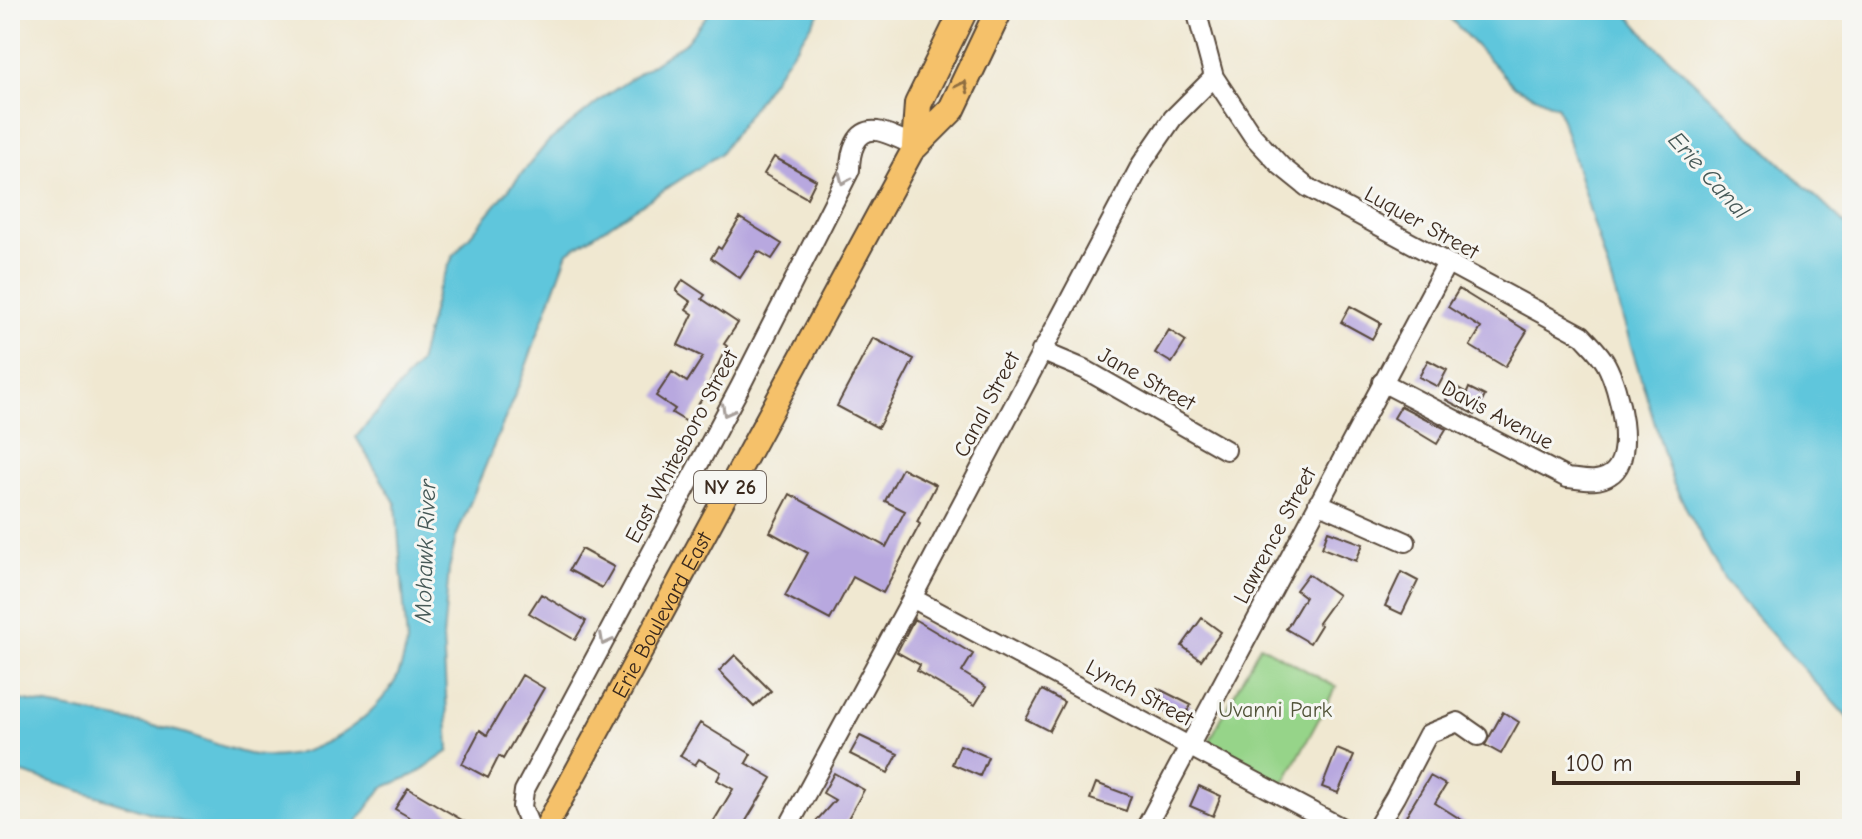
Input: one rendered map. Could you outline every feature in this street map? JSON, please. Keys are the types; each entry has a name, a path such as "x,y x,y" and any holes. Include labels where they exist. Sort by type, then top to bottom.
{"highway":[{"name":"Erie Boulevard East","path":"915,146 918,104 964,10"},
{"name":"Erie Boulevard East","path":"915,146 952,109 999,10"}],"main road":[{"name":"Erie Boulevard East","path":"545,829 915,146"}],"street":[{"path":"1196,10 1214,77"},
{"name":"Luquer Street","path":"1214,77 1253,136 1281,166 1307,187 1582,335 1602,356 1618,392 1625,449 1621,465 1609,476 1593,481"},
{"name":"Canal Street","path":"787,829 1142,163 1173,118 1214,77"},
{"name":"East Whitesboro Street","path":"531,829 522,807 524,791 740,387 850,170 854,144 866,133 876,130 915,146"},
{"name":"Lawrence Street","path":"1145,829 1447,263"},
{"name":"Jane Street","path":"1041,351 1084,369 1226,450"},
{"name":"Davis Avenue","path":"1382,382 1567,478 1593,481"},
{"path":"1318,503 1406,542"},
{"name":"Lynch Street","path":"912,598 1344,829"},
{"path":"1376,829 1428,734 1458,722 1478,736"}],"green space":[{"name":"Uvanni Park","path":"1260,645 1336,687 1279,793 1203,753"}],"water":[{"name":"Mohawk River","path":"711,10 822,10 720,154 568,252 521,380 456,537 449,569 443,638 449,751 414,775 382,788 352,829 203,829 10,769 10,698 172,730 244,753 274,757 314,748 333,739 368,714 382,699 394,683 407,643 396,504 356,437 419,363 437,292 453,256 548,142 604,97 687,41"},
{"name":"Erie Canal","path":"1442,10 1624,10 1652,42 1852,231 1852,723 1725,582 1673,483 1558,107 1515,87"}],"building":[{"path":"774,157 816,180 807,198 764,174"},
{"path":"740,218 782,244 772,259 758,251 740,278 711,258 718,247 721,249"},
{"path":"683,280 705,295 702,299 738,323 724,344 727,346 710,381 712,383 687,422 672,413 675,409 656,396 672,372 687,382 703,357 678,345 693,314 686,309 691,302 676,291"},
{"path":"1459,289 1527,331 1505,367 1470,346 1481,328 1448,307"},
{"path":"1350,306 1381,323 1372,339 1341,322"},
{"path":"1169,330 1186,341 1172,363 1155,353"},
{"path":"873,338 914,359 878,428 837,406"},
{"path":"1428,360 1447,370 1438,387 1419,377"},
{"path":"1453,385 1467,393 1469,388 1485,396 1475,415 1446,400"},
{"path":"1401,406 1446,429 1437,444 1394,418"},
{"path":"902,468 936,485 917,522 920,524 883,593 853,577 830,620 785,596 808,553 770,532 790,494 886,547 905,511 885,501"},
{"path":"1328,531 1363,544 1356,561 1322,548"},
{"path":"581,549 614,567 602,588 569,570"},
{"path":"1401,572 1418,581 1402,614 1385,606"},
{"path":"1308,574 1338,595 1318,623 1321,625 1310,643 1286,629 1305,597 1296,590"},
{"path":"541,594 586,621 575,640 529,613"},
{"path":"1202,618 1221,632 1201,660 1182,646"},
{"path":"914,619 973,654 962,672 986,687 975,705 917,671 920,665 897,652"},
{"path":"735,655 771,691 754,707 719,671"},
{"path":"522,675 544,688 503,759 499,756 488,778 462,764 480,730 487,735"},
{"path":"1157,688 1191,705 1183,720 1150,703"},
{"path":"1042,690 1064,702 1049,731 1026,719"},
{"path":"1503,712 1519,722 1501,754 1485,745"},
{"path":"700,723 751,754 746,763 772,778 741,829 709,829 733,789 717,780 721,772 699,759 695,765 680,756"},
{"path":"860,736 898,754 888,773 850,754"},
{"path":"960,745 988,757 980,776 952,764"},
{"path":"1337,749 1354,756 1338,793 1322,787"},
{"path":"834,773 864,790 842,829 809,829 835,800 823,793"},
{"path":"1430,776 1446,785 1435,803 1476,829 1398,829"},
{"path":"1096,783 1131,796 1126,811 1090,799"},
{"path":"1199,786 1221,796 1213,816 1190,806"},
{"path":"408,788 477,829 418,829 421,824 395,809"}]}
